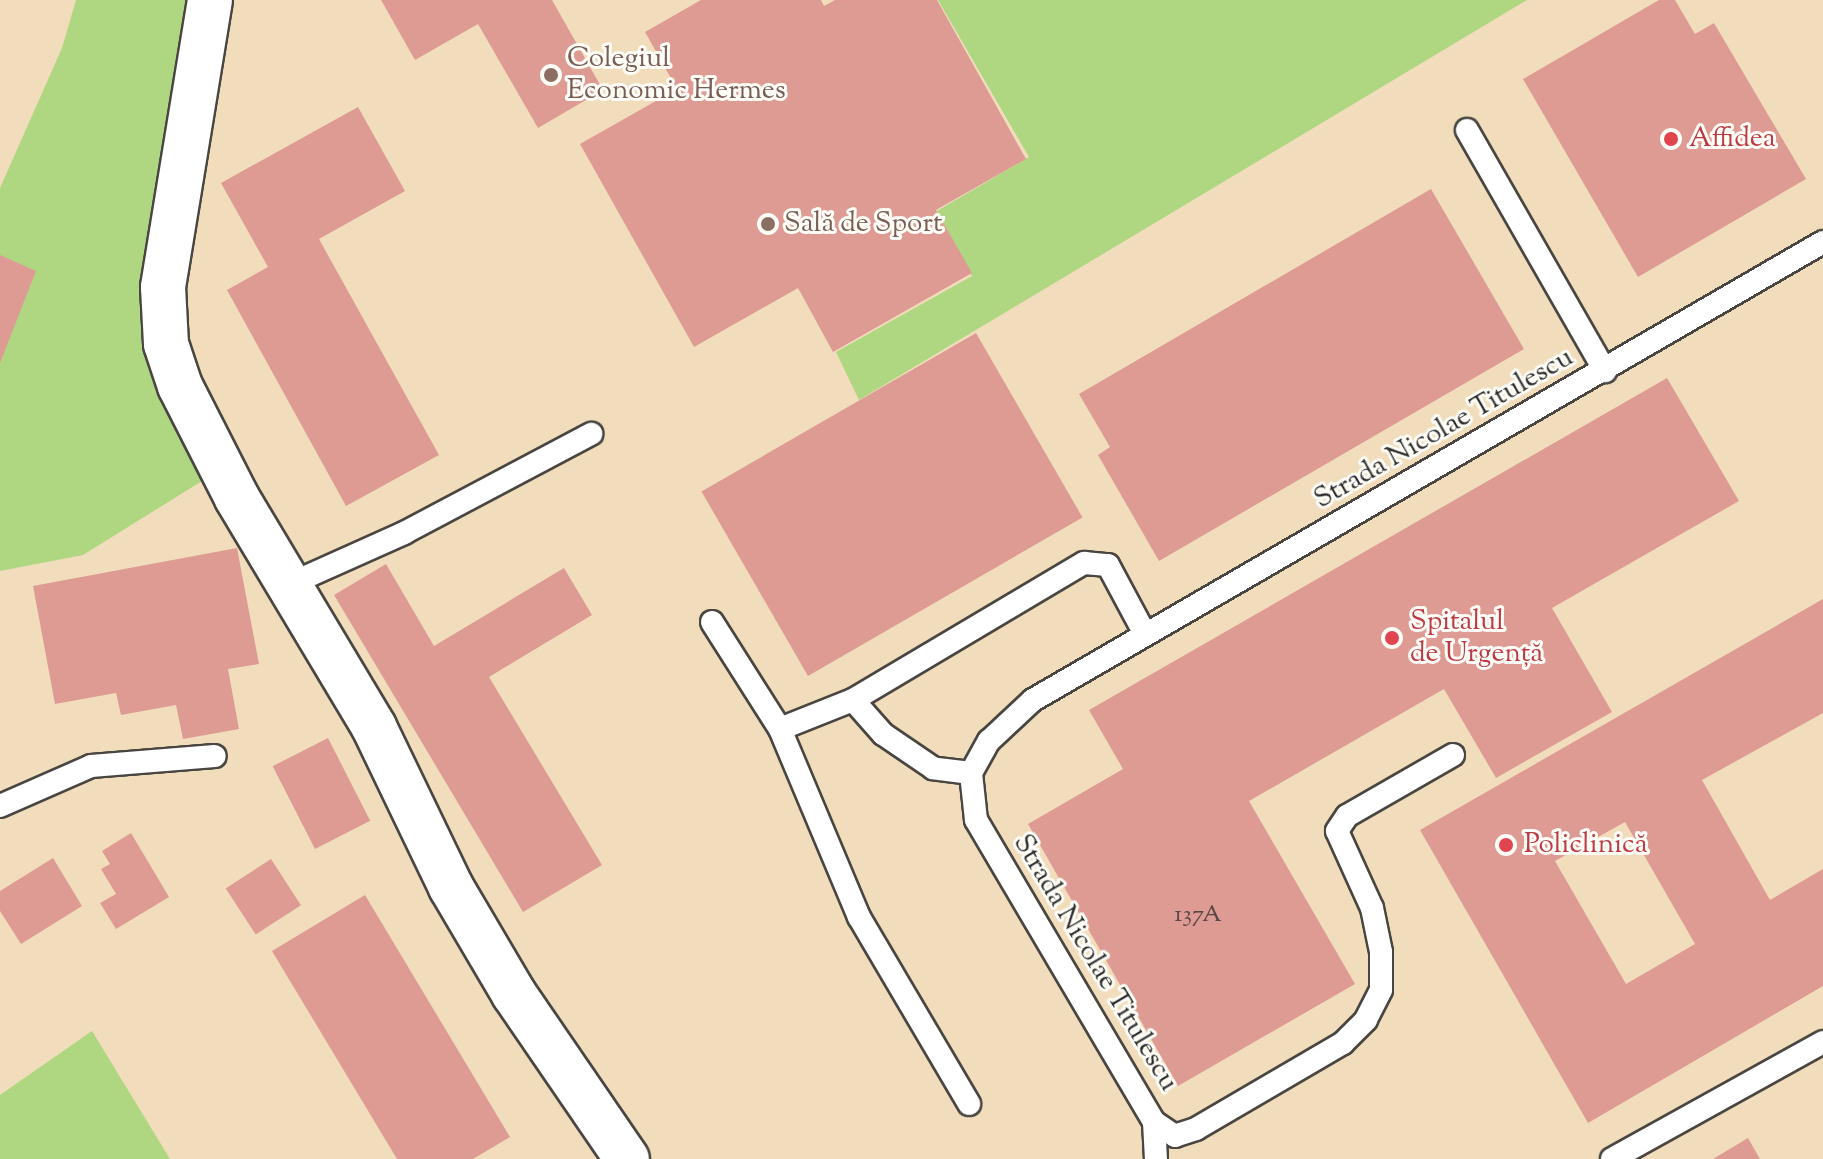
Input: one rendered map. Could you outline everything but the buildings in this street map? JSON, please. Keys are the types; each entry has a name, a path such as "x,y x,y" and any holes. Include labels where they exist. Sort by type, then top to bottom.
{"street":[{"path":"210,0 174,201 163,287 166,344 198,427 374,727 451,887 514,994 627,1159"}],"lane":[{"name":"Strada Nicolae Titulescu","path":"1467,130 1605,371"},
{"name":"Strada Nicolae Titulescu","path":"1453,755 1347,816 1337,831 1372,908 1381,952 1381,990 1366,1020 1343,1043 1196,1129 1175,1136 1154,1122 976,820 971,773 989,741 1033,700 1144,632 1605,371 1823,242"},
{"path":"288,585 404,533 591,434"},
{"path":"780,729 853,700 1084,563 1108,565 1144,632"},
{"path":"712,622 780,729 859,917 969,1104"},
{"path":"853,700 883,734 933,768 971,773"},
{"path":"0,806 91,766 215,756"},
{"path":"1612,1159 1823,1042"},
{"path":"1154,1122 1156,1159"}],"green space":[{"path":"76,0 192,0 140,281 154,366 202,481 83,555 0,571 0,188 62,48"},
{"path":"938,0 1527,0 859,400 836,352 972,276 937,211 1029,157"},
{"path":"92,1031 170,1159 0,1159 0,1095"}],"place":[{"name":"Colegiul Economic Hermes","path":"551,75"},
{"name":"Affidea","path":"1671,139"},
{"name":"Sală de Sport","path":"768,224"},
{"name":"Spitalul de Urgență","path":"1392,638"},
{"name":"Policlinică","path":"1506,845"}]}
